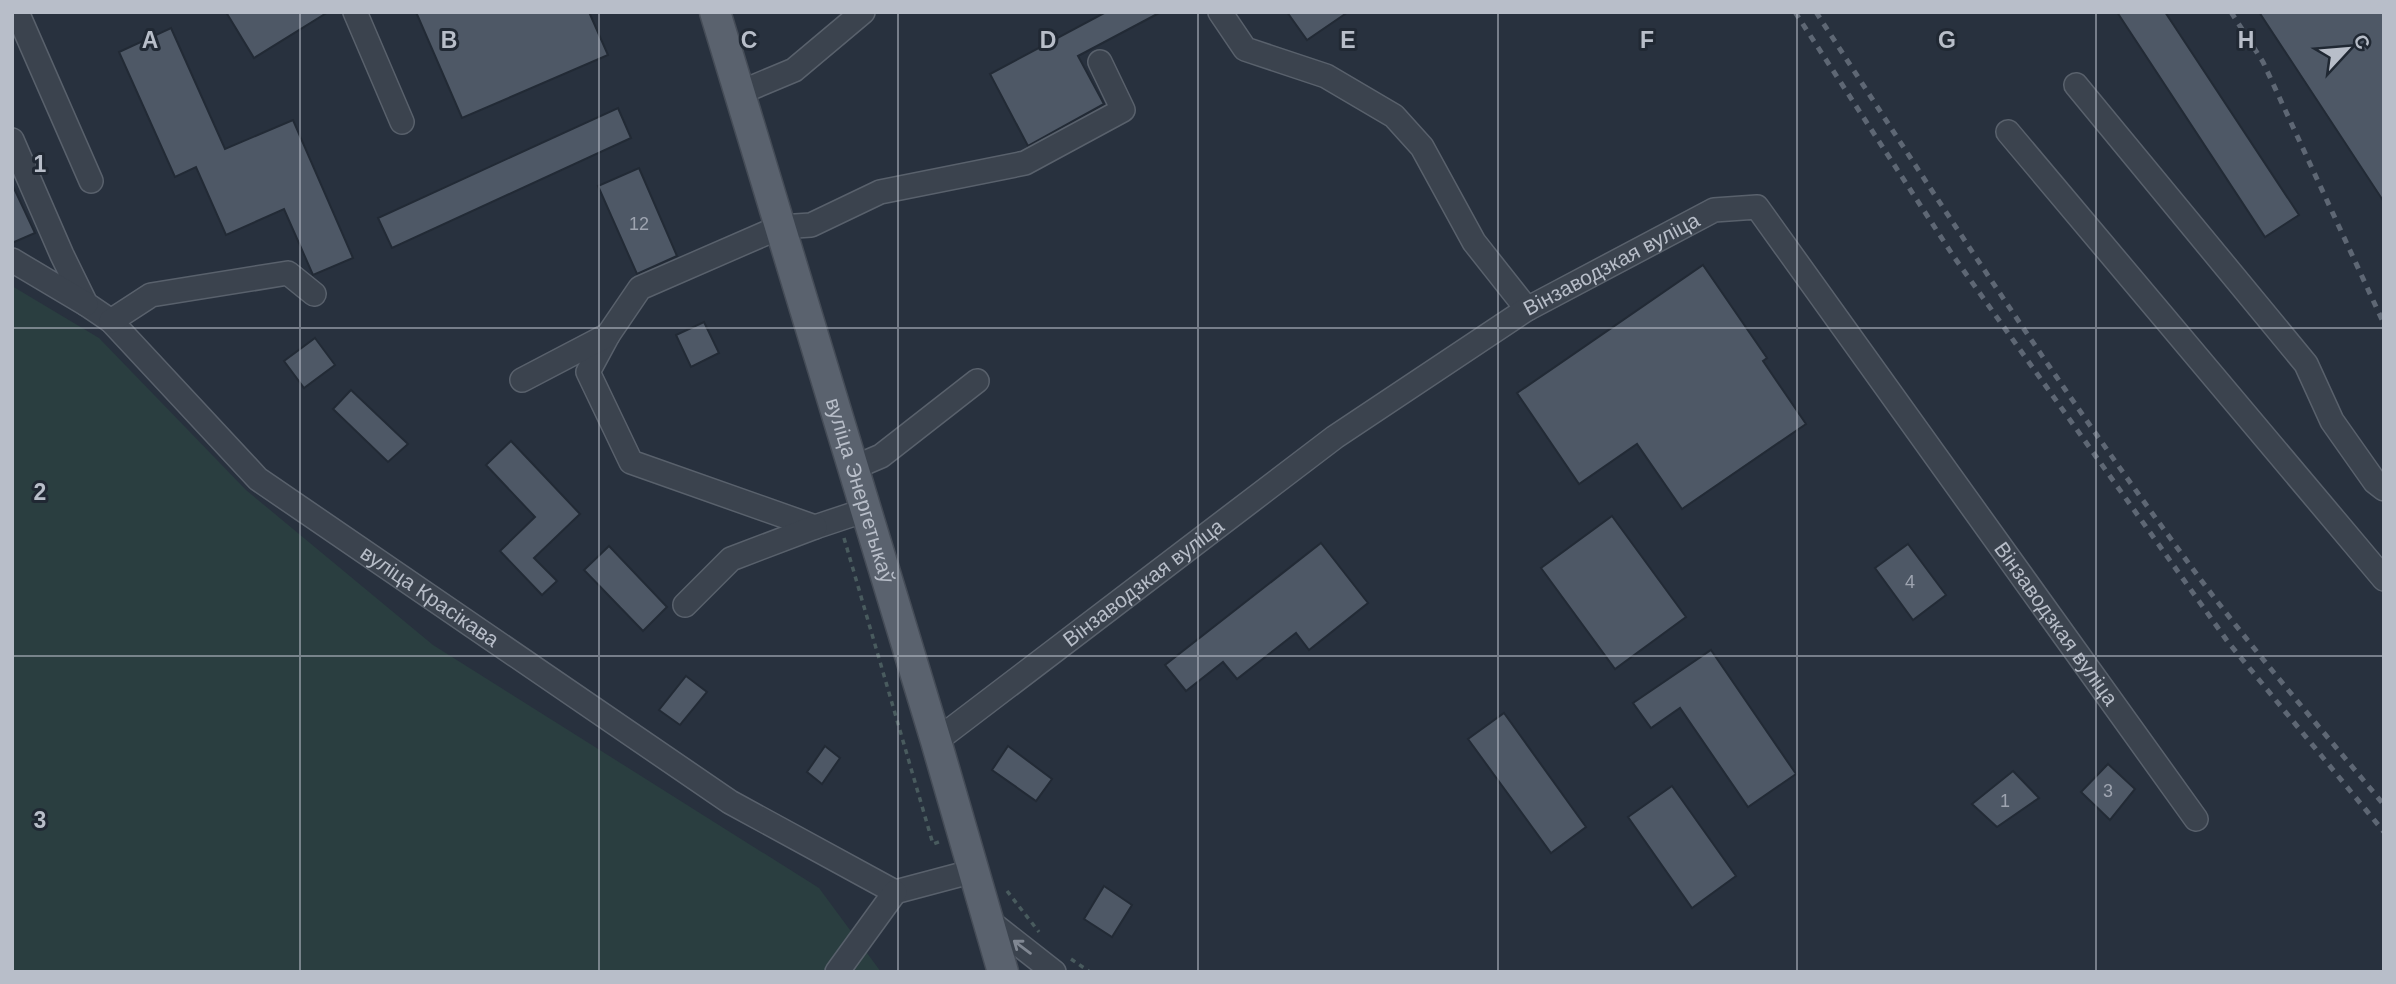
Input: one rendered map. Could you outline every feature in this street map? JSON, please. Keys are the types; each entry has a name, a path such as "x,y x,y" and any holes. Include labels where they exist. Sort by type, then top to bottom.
{"main road":[{"name":"вуліца Энергетыкаў","path":"715,12 936,741 1003,972"}],"street":[{"path":"17,12 91,181"},
{"path":"355,12 402,122"},
{"path":"739,93 794,70 863,12"},
{"path":"1220,12 1245,49 1326,76 1394,116 1422,147 1474,242 1527,309"},
{"path":"815,527 631,462 588,372 608,335 640,289 780,227 811,225 880,192 1025,163 1123,110 1100,62"},
{"path":"2076,85 2306,364 2332,421 2375,482 2384,489"},
{"path":"2008,132 2384,579"},
{"name":"вуліца Красікава","path":"12,140 86,304 111,321 258,479 730,802 895,892"},
{"name":"Вінзаводзкая вуліца","path":"936,741 1335,437 1527,309 1714,210 1757,207 2196,819"},
{"path":"12,260 86,304"},
{"path":"111,321 151,295 288,273 314,294"},
{"path":"522,380 608,335"},
{"path":"853,468 881,456 978,381"},
{"path":"685,605 731,559 866,510"},
{"path":"837,972 895,892 974,871"},
{"path":"989,921 1054,972"}],"green space":[{"path":"12,286 99,338 246,490 433,645 819,888 881,972 12,972"}],"building":[{"path":"226,12 328,12 254,58"},
{"path":"416,12 589,12 608,55 462,118"},
{"path":"1106,12 1161,12 1078,56 1104,104 1028,146 990,74"},
{"path":"1287,12 1348,12 1307,40"},
{"path":"2117,12 2165,12 2299,215 2265,237"},
{"path":"2259,12 2384,12 2384,202"},
{"path":"171,28 225,149 293,120 353,258 313,275 284,209 226,235 196,167 175,177 119,52"},
{"path":"618,108 631,138 392,248 378,218"},
{"path":"639,168 677,256 637,274 598,186"},
{"path":"12,184 35,233 12,243"},
{"path":"1703,265 1767,358 1763,361 1806,424 1682,509 1637,444 1579,484 1517,393"},
{"path":"704,322 719,353 691,367 676,335"},
{"path":"315,338 335,365 304,388 284,361"},
{"path":"351,390 408,444 388,462 333,409"},
{"path":"511,441 580,514 534,558 557,581 542,595 500,551 535,517 486,465"},
{"path":"1612,516 1686,617 1615,669 1541,568"},
{"path":"1321,543 1368,603 1309,650 1296,633 1237,679 1223,662 1186,691 1165,665"},
{"path":"1908,544 1946,595 1913,620 1875,568"},
{"path":"609,546 667,607 643,631 584,570"},
{"path":"1711,650 1796,774 1748,807 1680,708 1651,728 1633,703"},
{"path":"686,676 707,692 680,725 659,710"},
{"path":"1504,713 1586,827 1551,853 1468,739"},
{"path":"825,746 840,758 822,784 807,772"},
{"path":"1008,746 1052,779 1036,801 992,770"},
{"path":"2108,764 2135,789 2110,820 2081,792"},
{"path":"2013,771 2039,798 1997,827 1972,804"},
{"path":"1672,786 1736,876 1692,908 1628,817"},
{"path":"1104,886 1132,905 1112,937 1084,919"}],"railway":[{"path":"1795,12 1954,257 2228,642 2384,832"},
{"path":"1816,12 1997,290 2138,494 2234,623 2384,805"},
{"path":"2231,12 2263,62 2384,324"}]}
